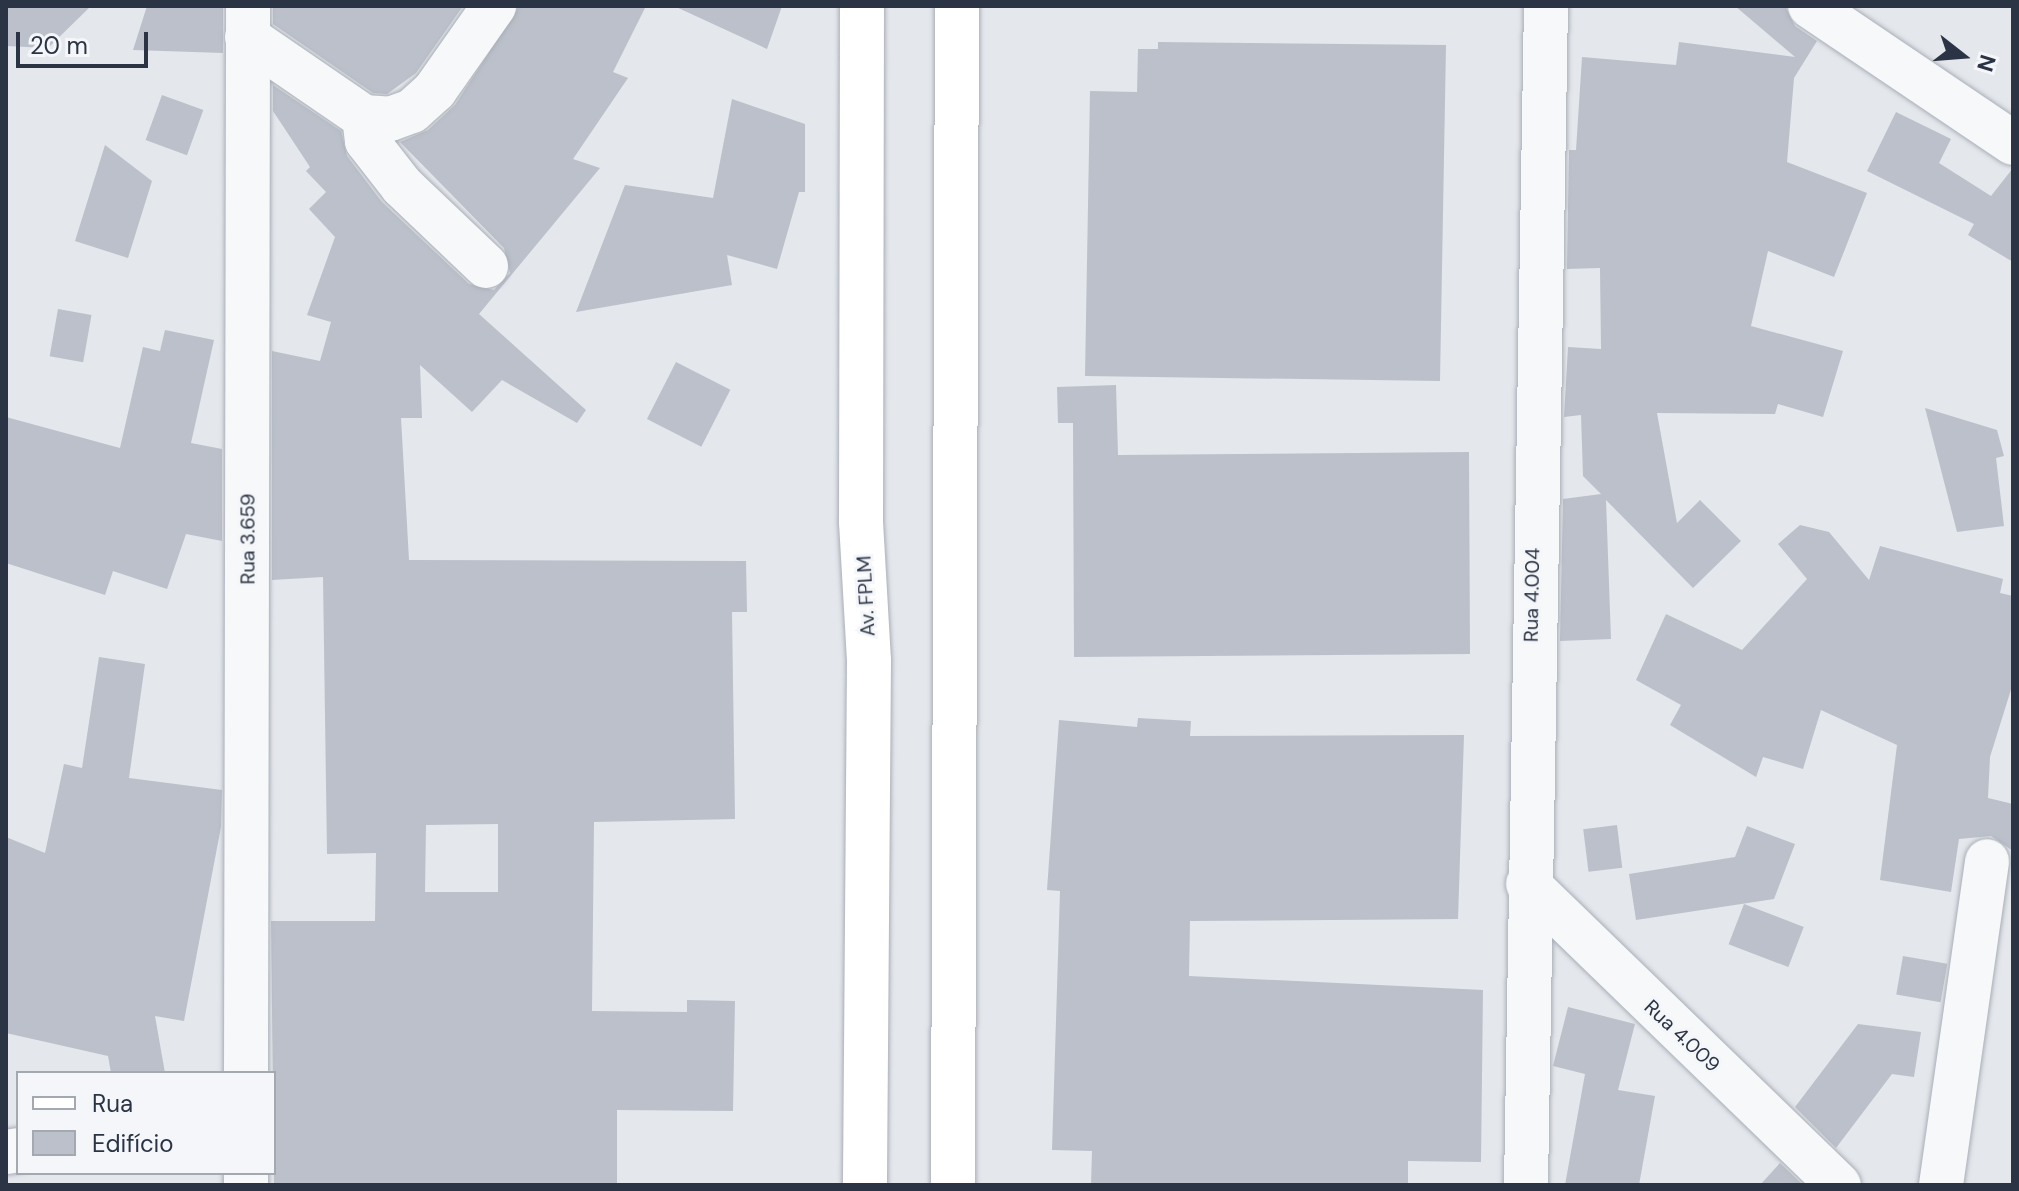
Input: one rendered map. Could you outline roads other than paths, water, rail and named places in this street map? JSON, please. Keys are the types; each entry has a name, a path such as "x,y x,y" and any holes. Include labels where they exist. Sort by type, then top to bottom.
{"main road":[{"name":"Av. FPLM","path":"862,6 861,522 869,660 865,1185"},
{"path":"953,1185 957,6"}],"street":[{"path":"247,21 364,117 390,119 412,111 435,90 494,6"},
{"name":"Rua 4.004","path":"1526,1185 1528,884 1546,6"},
{"path":"1810,6 2013,143"},
{"name":"Rua 3.659","path":"246,1071 247,21"},
{"path":"364,117 367,141 402,186 486,266"},
{"path":"1941,1185 1987,861"},
{"name":"Rua 4.009","path":"1528,884 1839,1185"}]}
